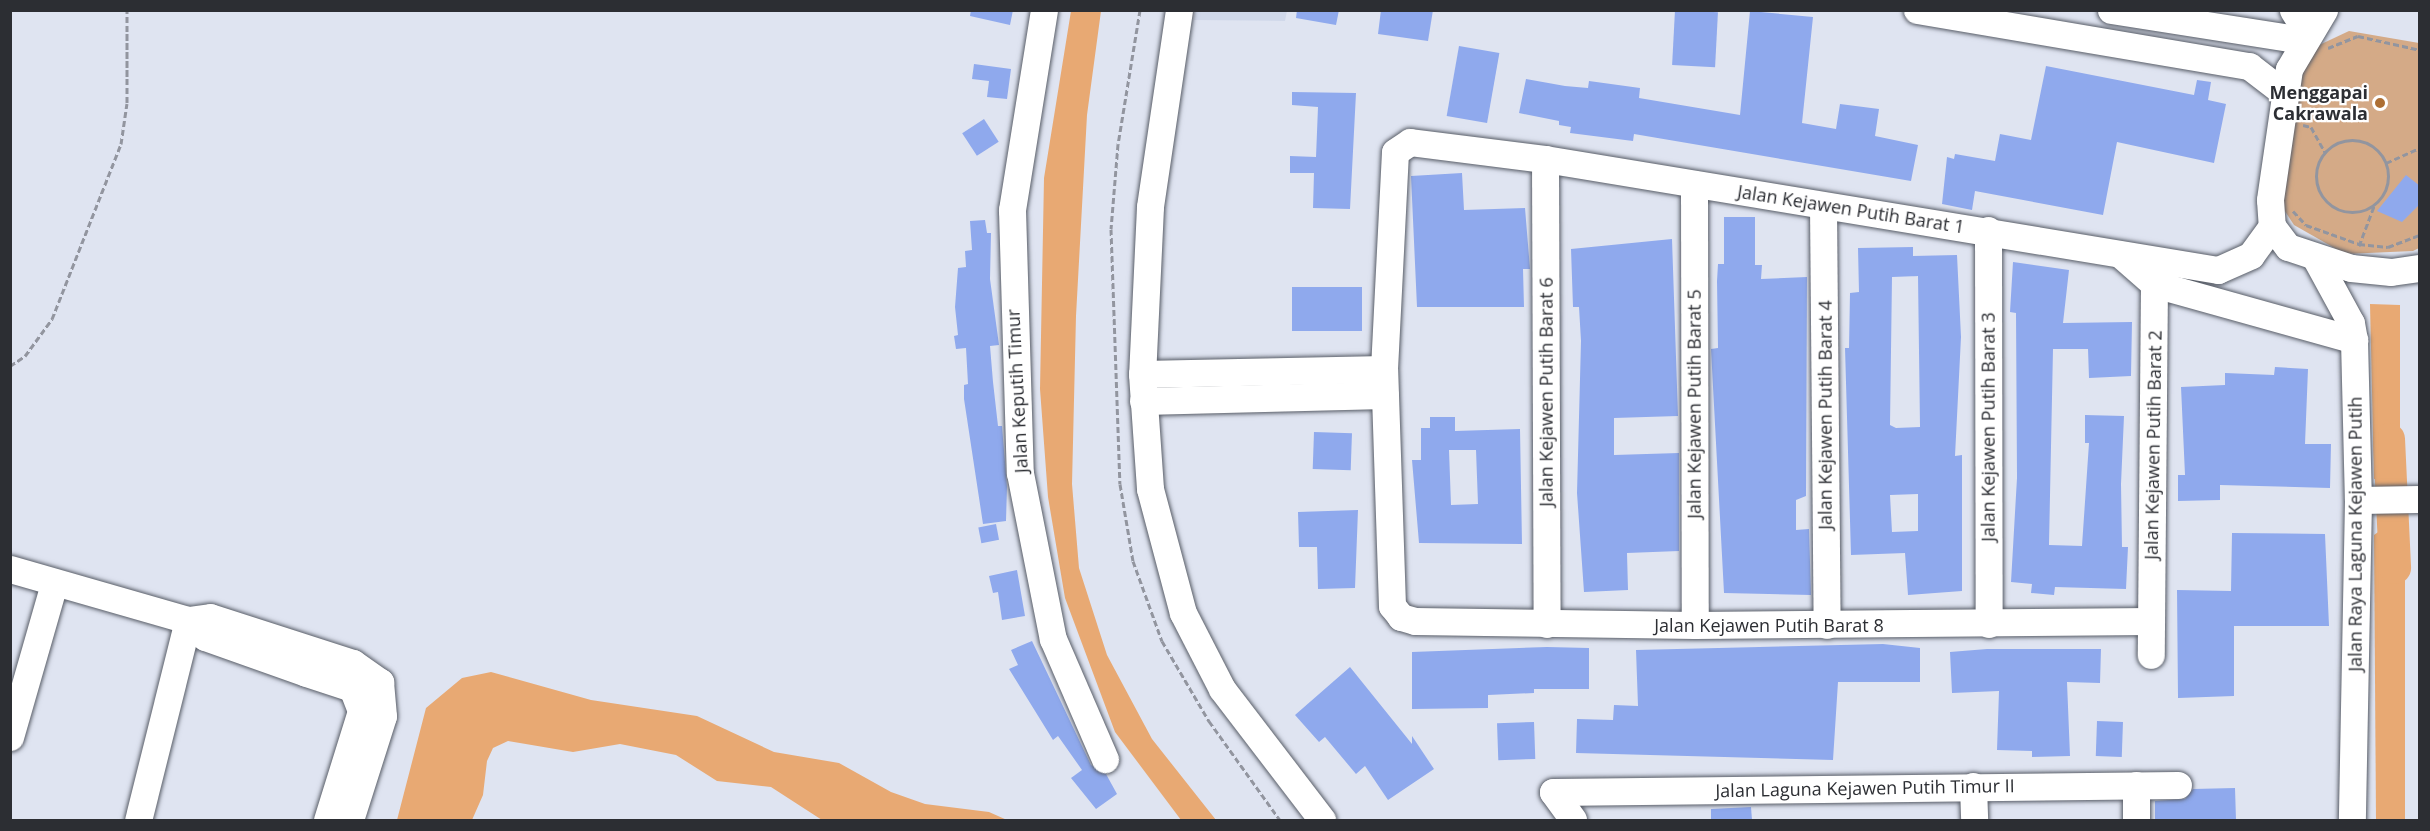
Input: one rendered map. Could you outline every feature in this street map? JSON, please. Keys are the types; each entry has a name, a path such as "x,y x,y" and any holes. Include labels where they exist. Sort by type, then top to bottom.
{"street":[{"name":"Jalan Keputih Timur","path":"1044,10 1012,210 1020,473 1029,538 1056,649 1105,759"},
{"path":"1179,10 1150,207 1142,374 1150,489 1184,613 1222,689 1322,820"},
{"path":"1917,10 2249,66 2284,93"},
{"path":"2111,10 2254,20 2306,33"},
{"path":"2324,10 2306,33 2284,93 2270,200 2272,226 2288,247 2315,257 2355,256 2391,272 2420,268"},
{"name":"Jalan Kejawen Putih Barat 1","path":"1384,382 1391,168 1395,152 1410,142 1545,159 1824,206 1988,230 2218,270 2251,255 2272,226"},
{"name":"Jalan Kejawen Putih Barat 6","path":"1545,159 1547,624"},
{"name":"Jalan Kejawen Putih Barat 5","path":"1694,184 1695,625"},
{"name":"Jalan Kejawen Putih Barat 4","path":"1824,206 1827,625"},
{"name":"Jalan Kejawen Putih Barat 3","path":"1988,230 1989,624"},
{"path":"2118,252 2154,284 2354,340"},
{"name":"Jalan Raya Laguna Kejawen Putih","path":"2315,257 2351,323 2365,500 2352,820"},
{"name":"Jalan Kejawen Putih Barat 2","path":"2151,655 2154,284"},
{"path":"1142,374 1272,371 1384,382"},
{"path":"1272,371 1274,399"},
{"path":"1143,401 1274,399 1384,382"},
{"name":"Jalan Kejawen Putih Barat 8","path":"1384,382 1392,606 1401,617 1415,621 1695,625 2151,621"},
{"path":"2365,500 2413,499"},
{"path":"10,569 54,584 188,620 210,617 353,663 380,682"},
{"path":"10,737 54,584"},
{"path":"188,620 205,637 352,688 380,682"},
{"path":"138,820 188,620"},
{"path":"350,820 382,716 380,682"},
{"path":"327,820 361,711 352,688"},
{"path":"2136,785 2136,820"},
{"name":"Jalan Laguna Kejawen Putih Timur II","path":"1573,820 1553,792 2178,785"},
{"path":"1973,786 1974,820"}],"path":[{"path":"10,366 25,356 52,319 121,144 127,103 127,10"},
{"path":"2306,33 2358,36 2420,50"},
{"path":"2280,120 2310,127 2325,152"},
{"path":"2355,256 2374,206 2388,186 2386,163 2371,144 2359,140 2335,144 2325,152 2316,175 2322,198 2331,206 2353,213 2374,206"},
{"path":"2386,163 2420,148"},
{"path":"2290,202 2306,225 2355,256 2420,235"}],"shaded area":[{"path":"1195,10 1287,11 1285,21 1194,20"},
{"path":"1071,11 1101,11 1087,115 1076,316 1072,484 1079,568 1107,655 1152,739 1216,820 1181,820 1115,732 1065,598 1048,497 1040,389 1044,178"},
{"path":"2349,31 2419,43 2419,248 2413,251 2345,254 2294,225 2279,202 2296,83 2315,47"},
{"path":"2370,304 2400,305 2400,479 2387,481 2374,479"},
{"path":"2388,525 2401,527 2405,532 2405,820 2376,820 2374,535"},
{"path":"491,672 591,700 697,716 774,752 839,763 891,792 925,804 989,812 1007,820 822,820 771,787 717,781 676,755 620,744 573,752 508,741 493,748 487,761 483,795 472,820 397,820 426,708 462,678"}],"building":[{"path":"971,10 1013,10 1010,25 970,16"},
{"path":"1297,10 1339,10 1336,25 1296,18"},
{"path":"1381,10 1433,10 1428,41 1378,34"},
{"path":"1675,10 1718,12 1715,67 1672,65"},
{"path":"1750,11 1813,17 1802,123 1836,129 1840,104 1879,109 1875,136 1918,145 1911,181 1634,134 1633,141 1570,133 1571,127 1559,125 1559,121 1519,113 1526,79 1588,88 1589,81 1640,88 1639,98 1740,115"},
{"path":"1459,46 1499,53 1487,123 1447,116"},
{"path":"974,64 1011,69 1007,99 987,97 989,81 972,79"},
{"path":"2046,66 2194,95 2197,80 2211,82 2208,100 2226,104 2214,163 2117,142 2103,215 1975,191 1972,210 1942,204 1947,157 1954,159 1955,154 1995,161 2000,134 2031,140"},
{"path":"1292,92 1356,93 1350,209 1313,208 1314,173 1290,173 1290,156 1316,157 1318,107 1292,105"},
{"path":"984,119 999,142 977,156 962,133"},
{"path":"1462,173 1464,210 1525,208 1530,269 1523,269 1524,307 1417,307 1411,176"},
{"path":"2406,175 2420,186 2420,204 2402,222 2377,211"},
{"path":"1724,217 1755,217 1755,265 1762,265 1761,279 1807,277 1806,496 1796,500 1796,530 1809,529 1811,595 1724,593 1711,349 1718,348 1717,281 1718,264 1724,264"},
{"path":"985,220 987,233 991,233 990,279 999,345 990,346 998,426 1002,426 1007,487 1006,521 983,524 964,399 964,385 968,384 966,348 956,349 954,336 958,335 955,307 958,268 966,267 965,251 972,250 970,221"},
{"path":"1672,239 1678,416 1614,418 1614,455 1679,453 1679,551 1627,553 1628,590 1584,592 1577,493 1581,341 1579,307 1573,307 1571,249"},
{"path":"1913,247 1913,256 1957,255 1961,337 1955,456 1962,455 1962,591 1908,595 1905,553 1851,555 1845,348 1849,348 1850,293 1859,292 1858,248","holes":["1918,276 1920,427 1896,428 1890,425 1892,277","1918,494 1918,531 1892,532 1890,495"]},
{"path":"2013,262 2069,270 2063,323 2132,322 2131,376 2089,378 2088,349 2053,349 2049,545 2082,546 2089,443 2085,443 2085,415 2124,416 2121,484 2122,547 2128,547 2126,589 2055,587 2054,595 2031,593 2032,584 2011,582 2017,478 2016,313 2010,312"},
{"path":"1292,287 1362,287 1362,331 1292,331"},
{"path":"2275,367 2308,369 2305,444 2331,444 2330,488 2220,485 2220,500 2178,501 2178,475 2185,475 2181,387 2225,385 2225,373 2274,375"},
{"path":"1430,417 1455,417 1455,431 1520,429 1522,544 1419,543 1412,460 1421,460 1421,428 1430,428","holes":["1449,450 1476,450 1478,504 1451,505"]},
{"path":"1314,432 1352,433 1351,470 1313,469"},
{"path":"1358,510 1355,588 1318,589 1317,547 1299,547 1298,512"},
{"path":"996,524 999,540 981,543 978,527"},
{"path":"2232,533 2325,534 2329,626 2234,626 2234,696 2178,698 2177,590 2231,591"},
{"path":"1017,570 1025,616 1002,620 998,592 993,593 989,576"},
{"path":"1032,641 1091,765 1106,774 1117,794 1096,809 1071,778 1082,770 1058,736 1053,740 1009,669 1018,665 1011,650"},
{"path":"1883,644 1920,648 1920,682 1838,682 1833,760 1576,753 1577,719 1613,720 1614,705 1638,706 1636,650"},
{"path":"1547,647 1589,648 1589,689 1534,689 1534,693 1488,695 1488,708 1412,709 1412,652"},
{"path":"1987,649 2101,649 2100,683 2067,682 2070,756 2032,757 2032,751 1997,750 1999,691 1952,693 1950,652"},
{"path":"1350,667 1412,744 1412,736 1434,769 1388,800 1365,766 1356,774 1325,737 1319,742 1295,715"},
{"path":"2097,721 2123,722 2122,757 2096,756"},
{"path":"1534,722 1535,759 1498,760 1497,723"},
{"path":"2235,788 2236,820 2155,820 2155,801 2185,799 2193,789"},
{"path":"1751,807 1752,820 1711,820 1711,809"}],"waterway":[{"path":"2389,439 2395,568"}],"place":[{"name":"Menggapai Cakrawala","path":"2380,103"}]}
